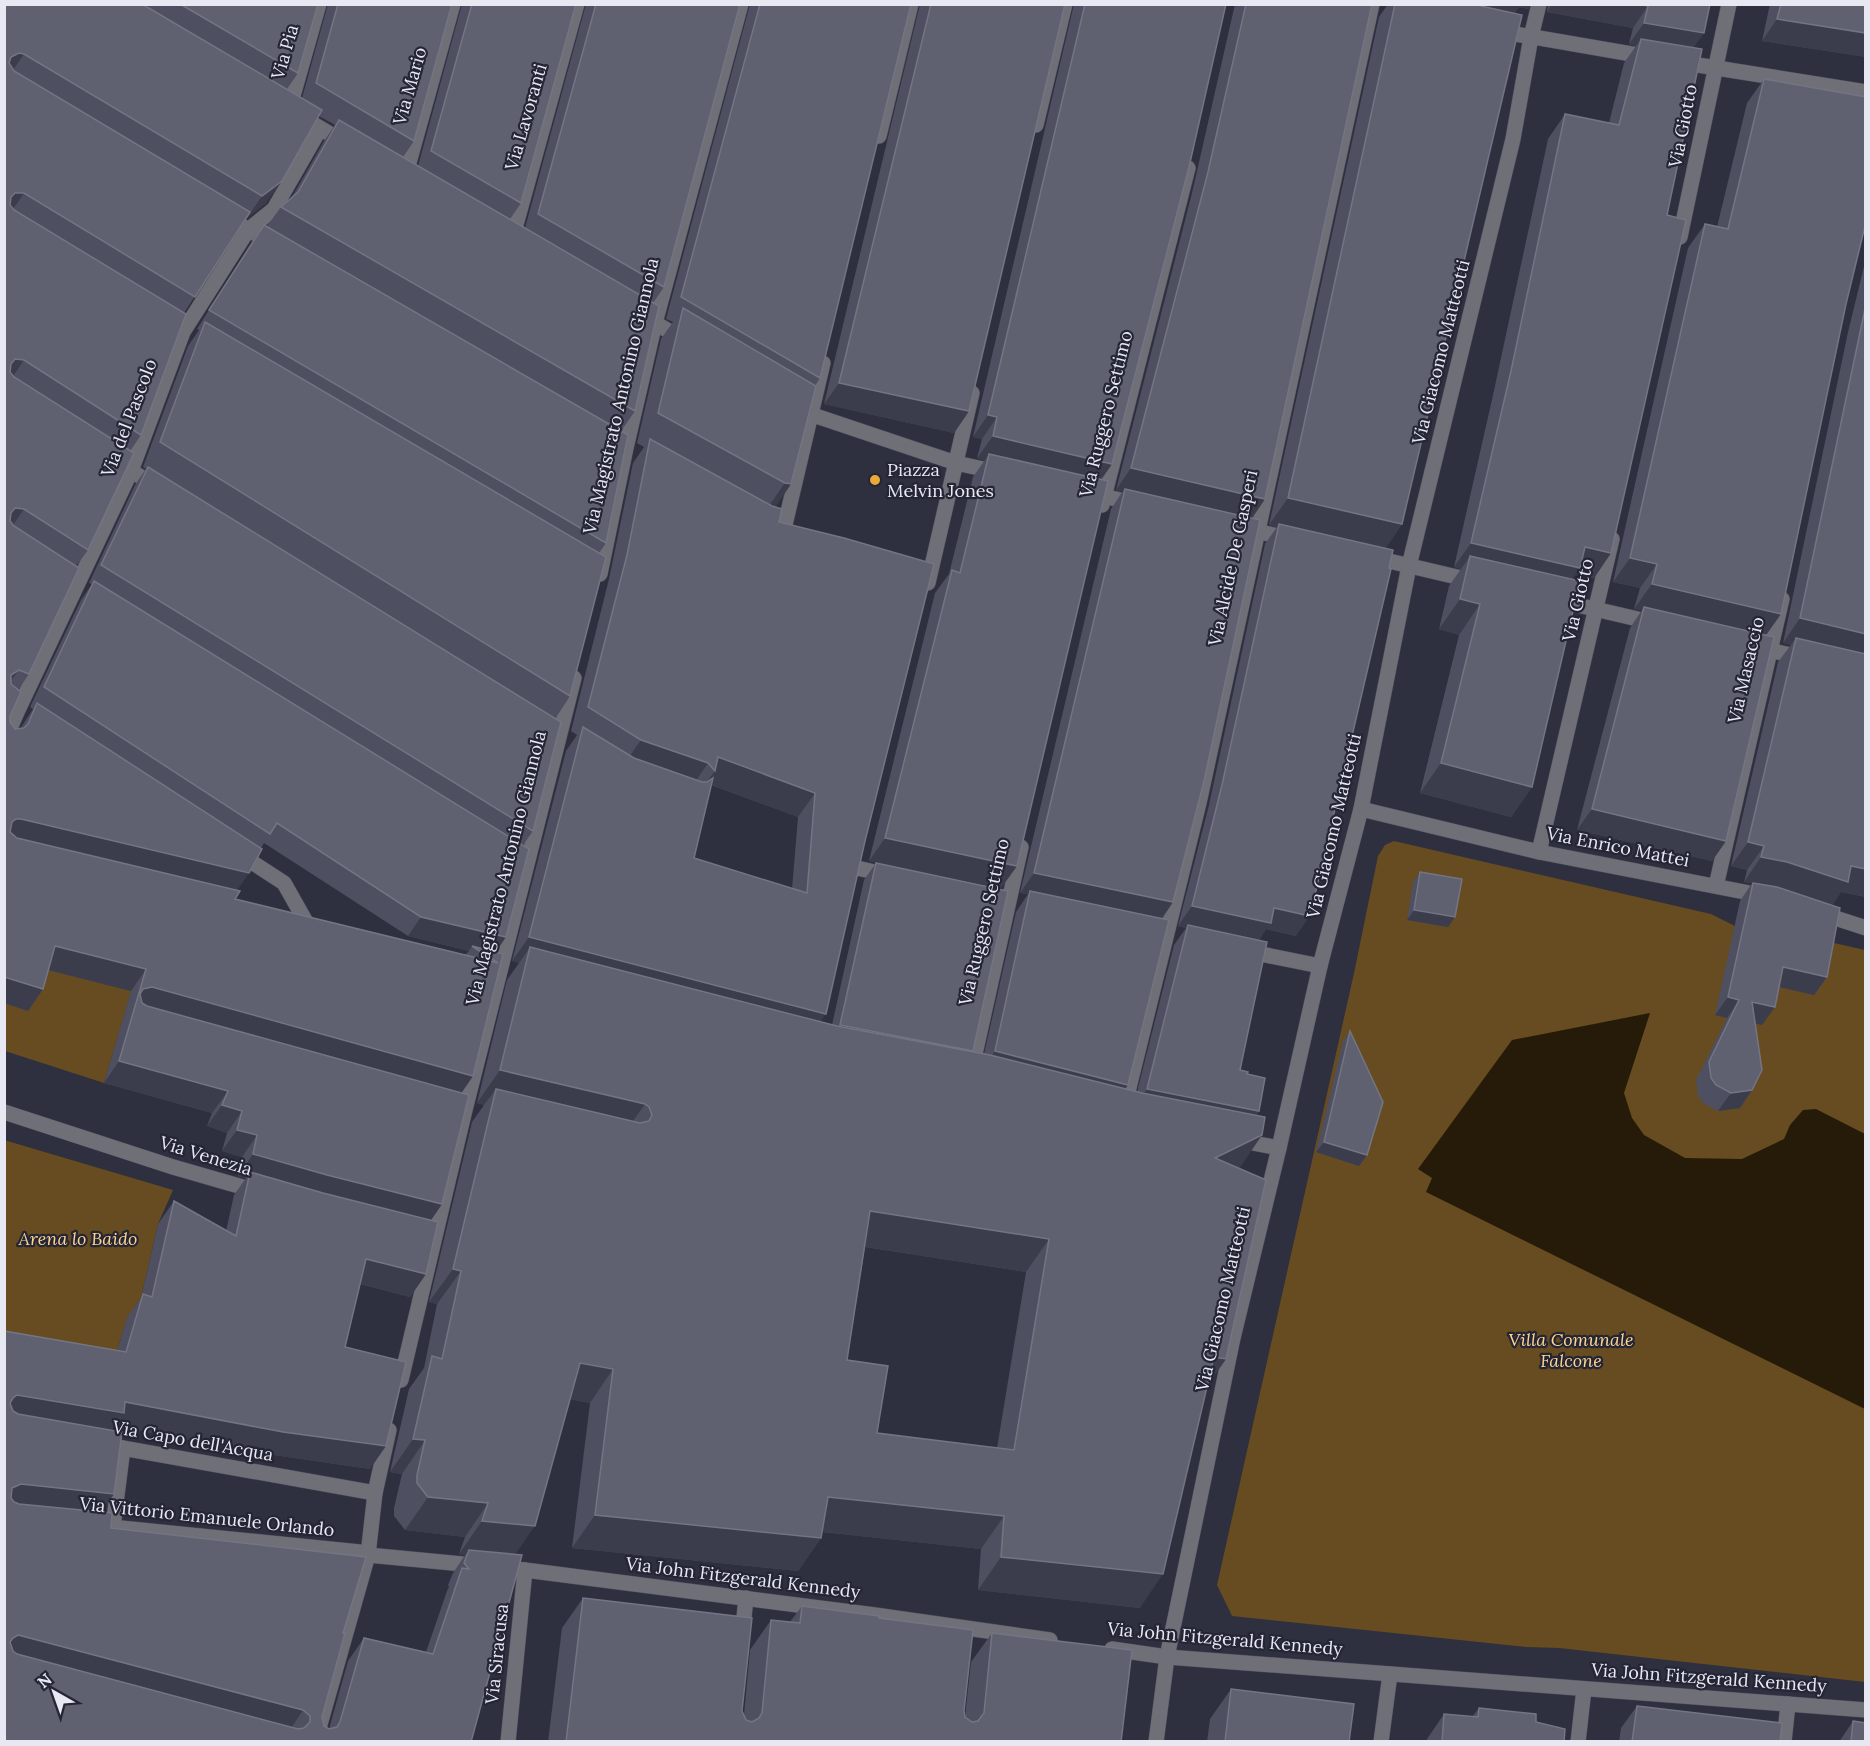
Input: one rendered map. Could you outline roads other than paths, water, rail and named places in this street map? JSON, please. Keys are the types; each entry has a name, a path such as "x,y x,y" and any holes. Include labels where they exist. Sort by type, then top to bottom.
{"street":[{"name":"Via Pia","path":"319,4 284,107 320,129"},
{"name":"Via Mario","path":"405,178 453,4"},
{"name":"Via Lavoranti","path":"512,239 577,4"},
{"name":"Via Magistrato Antonino Giannola","path":"595,579 655,323 741,4"},
{"path":"875,152 911,4"},
{"path":"1032,142 1065,4"},
{"name":"Via Giacomo Matteotti","path":"1156,1742 1167,1657 1233,1338 1320,966 1360,809 1409,566 1512,139 1539,4"},
{"name":"Via Giotto","path":"1677,250 1729,4"},
{"name":"Via Alcide De Gasperi","path":"1122,1116 1199,803 1374,6"},
{"path":"1488,30 1866,92"},
{"path":"320,129 358,150"},
{"name":"Via del Pascolo","path":"4,742 23,713 77,586 131,471 183,332 248,230 274,209 320,129"},
{"name":"Via Ruggero Settimo","path":"1099,519 1191,156"},
{"path":"207,205 289,253"},
{"path":"625,305 697,347"},
{"path":"768,524 789,530 810,414 827,345"},
{"path":"923,602 925,567 956,463 975,382"},
{"path":"785,398 810,414 956,463 1007,474"},
{"path":"102,452 172,496"},
{"path":"1072,489 1149,506"},
{"path":"1226,524 1305,542"},
{"name":"Via Giotto","path":"1539,852 1615,528"},
{"path":"1363,555 1487,584"},
{"name":"Via Masaccio","path":"1716,886 1785,582"},
{"path":"1543,597 1666,626"},
{"path":"1736,643 1824,663"},
{"name":"Via Magistrato Antonino Giannola","path":"399,1389 428,1237 465,1110 500,968 521,861 560,735 577,667"},
{"path":"4,701 23,713"},
{"name":"Via Enrico Mattei","path":"1360,809 1539,852 1778,900"},
{"name":"Via Ruggero Settimo","path":"969,1079 1025,832"},
{"path":"225,844 284,883 311,923 282,916"},
{"path":"857,868 904,878"},
{"path":"1811,910 1866,928"},
{"path":"1232,948 1320,966"},
{"name":"Via Venezia","path":"4,1112 173,1167 275,1197"},
{"path":"1223,1137 1279,1148"},
{"path":"315,1742 368,1555 375,1493 394,1412"},
{"name":"Via Capo dell'Acqua","path":"90,1442 375,1493"},
{"path":"113,1527 123,1448"},
{"name":"Via Vittorio Emanuele Orlando","path":"78,1524 360,1552 368,1555"},
{"name":"Via John Fitzgerald Kennedy","path":"368,1555 525,1570 746,1598 964,1634 1066,1642"},
{"name":"Via Siracusa","path":"508,1742 525,1570"},
{"path":"740,1653 746,1598"},
{"name":"Via John Fitzgerald Kennedy","path":"1100,1647 1167,1657 1866,1710"},
{"path":"1382,1742 1390,1674"},
{"path":"1578,1742 1584,1689"},
{"path":"1784,1742 1788,1704"}],"place":[{"name":"Piazza Melvin Jones","path":"875,480"}],"park label":[{"name":"Arena lo Baido","path":"78,1239"},
{"name":"Villa Comunale Falcone","path":"1571,1350"}]}
